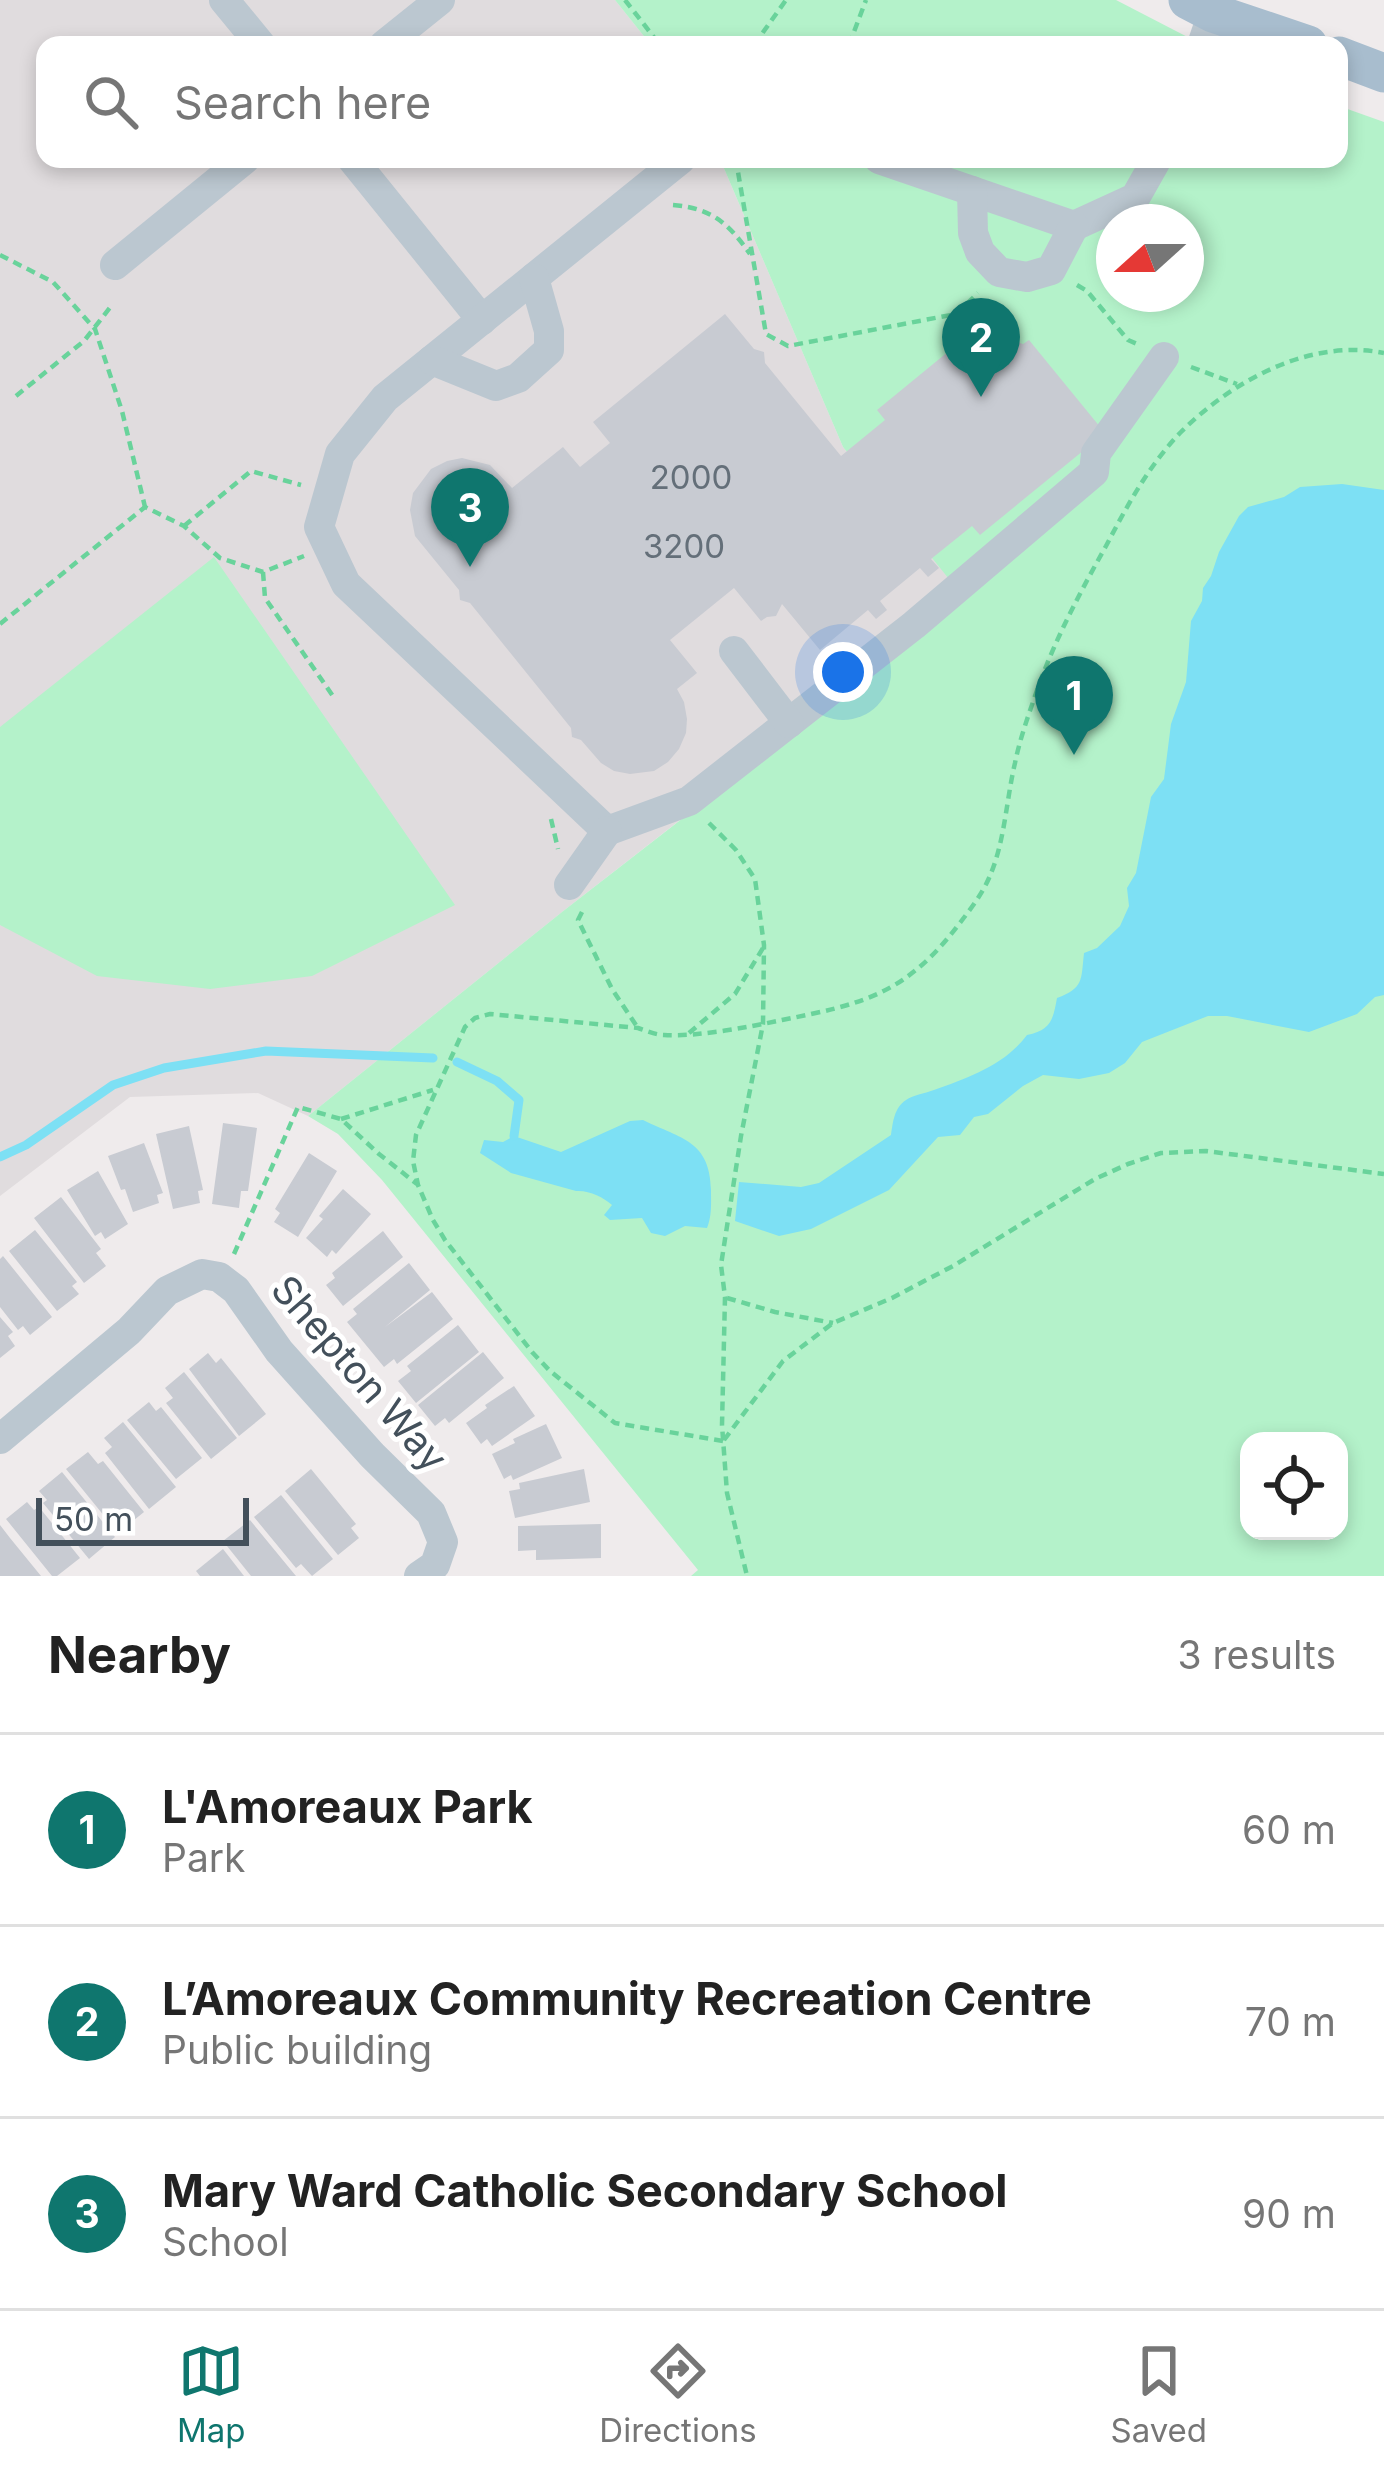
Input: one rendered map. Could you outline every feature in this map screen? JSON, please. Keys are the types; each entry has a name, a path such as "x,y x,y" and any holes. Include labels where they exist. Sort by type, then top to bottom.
{"main road":[{"path":"1201,19 1271,36"},
{"path":"1348,60 1384,74"}],"street":[{"path":"224,0 254,36"},
{"path":"395,36 440,0"},
{"path":"115,266 234,168"},
{"path":"359,168 482,320"},
{"path":"607,831 315,557 340,454 385,398 670,168"},
{"path":"905,168 1074,226"},
{"path":"972,191 973,233 980,252 999,272 1027,278 1052,270 1074,226 1135,198 1152,168"},
{"path":"432,360 496,386 518,378 549,350 549,331 534,278"},
{"path":"578,895 607,831 689,801 914,625 1094,472 1096,453 1164,357"},
{"path":"734,652 789,723"},
{"name":"Shepton Way","path":"0,1439 129,1331 167,1291 202,1274 219,1277 236,1290 279,1351 372,1455 431,1514 443,1542 435,1565 419,1576"}],"path":[{"path":"625,0 654,36"},
{"path":"760,36 786,0"},
{"path":"852,36 866,0"},
{"path":"736,168 766,334 788,346 956,314 999,272"},
{"path":"628,201 684,206 728,223 753,259"},
{"path":"0,255 53,282 95,329 122,411 145,507"},
{"path":"1052,270 1087,291 1128,340 1239,385"},
{"path":"16,396 95,329 112,305"},
{"path":"723,1441 615,1423 550,1371 442,1235 418,1185 414,1141 465,1027 478,1016 496,1014 638,1028 661,1035 689,1033 842,1008 885,993 912,974 958,926 988,880 1034,698 1065,620 1138,487 1180,433 1239,385 1326,351 1360,348 1384,353"},
{"path":"184,526 251,471 329,494"},
{"path":"145,507 184,526 220,558 263,572 315,557"},
{"path":"0,624 145,507"},
{"path":"263,572 265,598 335,699"},
{"path":"689,801 736,850 755,879 764,945 763,1024 722,1264 727,1493 747,1576"},
{"path":"550,816 558,850"},
{"path":"578,895 578,920 612,989 638,1028"},
{"path":"689,1033 735,994 764,945"},
{"path":"341,1119 435,1089"},
{"path":"233,1254 298,1107 341,1119 418,1185"},
{"path":"723,1441 783,1360 832,1323 953,1266 1095,1179 1128,1164 1161,1153 1206,1151 1384,1174"},
{"path":"725,1297 832,1323"}],"shaded area":[{"path":"0,0 615,0 644,36 36,36 36,168 724,168 843,447 965,598 308,1116 258,1093 130,1097 0,1196"}],"green space":[{"path":"615,0 1116,0 1186,36 644,36"},
{"path":"1348,109 1384,122 1384,1576 691,1576 698,1570 382,1180 338,1134 308,1116 965,599 843,447 724,168 1348,168"},
{"path":"214,557 455,905 312,976 210,989 97,976 0,925 0,727"}],"water":[{"path":"1342,484 1384,490 1384,995 1357,1014 1309,1032 1208,1016 1142,1042 1125,1063 1109,1073 1079,1079 1043,1075 988,1114 974,1117 960,1135 938,1137 889,1190 811,1229 779,1236 735,1221 739,1182 801,1187 819,1183 891,1135 893,1120 906,1100 985,1069 1050,1023 1057,998 1080,982 1084,953 1097,948 1120,926 1129,906 1127,888 1136,873 1151,797 1164,779 1171,724 1186,682 1191,621 1219,552 1248,507 1300,487"},
{"path":"643,1120 691,1144 705,1161 711,1190 707,1228 685,1226 665,1236 651,1233 642,1218 610,1220 604,1215 612,1205 600,1197 511,1173 480,1153 484,1140 503,1142 514,1136 561,1152 630,1121"}],"building":[{"path":"725,314 754,349 764,352 765,363 841,456 885,420 877,410 971,333 976,340 1001,320 1020,343 1029,340 1105,433 980,535 972,526 931,559 939,568 928,577 920,568 880,601 887,610 876,619 868,610 820,650 782,604 776,616 761,621 734,588 670,640 697,673 677,689 687,719 679,749 654,771 614,771 572,737 571,728 470,603 460,600 459,590 415,536 410,510 413,493 431,469 462,458 490,465 512,488 563,447 580,467 610,443 593,422"},
{"path":"223,1123 257,1128 248,1191 241,1191 239,1208 212,1204"},
{"path":"189,1126 203,1190 198,1191 200,1203 173,1209 156,1134"},
{"path":"144,1143 163,1193 157,1195 159,1203 133,1212 108,1156"},
{"path":"309,1153 337,1171 298,1237 274,1222 280,1213 275,1209"},
{"path":"98,1171 128,1224 105,1239 101,1232 95,1236 67,1190"},
{"path":"343,1189 371,1214 336,1254 332,1250 327,1257 306,1238"},
{"path":"61,1197 101,1249 96,1253 106,1266 84,1283 34,1218"},
{"path":"35,1230 77,1282 72,1286 79,1294 57,1311 9,1251"},
{"path":"383,1231 403,1257 343,1306 326,1285 335,1278 332,1273"},
{"path":"3,1256 52,1317 30,1335 23,1326 18,1330 0,1307"},
{"path":"409,1263 430,1290 385,1327 432,1292 453,1319 397,1364 394,1359 384,1367 347,1322 357,1314 353,1309"},
{"path":"0,1317 13,1332 8,1336 15,1346 0,1358"},
{"path":"458,1325 479,1352 416,1403 398,1381 411,1371 407,1366"},
{"path":"483,1352 504,1378 449,1423 445,1418 435,1426 418,1405"},
{"path":"208,1353 216,1363 221,1358 266,1414 239,1436 189,1369"},
{"path":"184,1372 237,1438 211,1459 166,1403 173,1398 165,1388"},
{"path":"514,1386 535,1416 492,1446 487,1439 481,1444 466,1423"},
{"path":"149,1402 156,1411 161,1407 202,1458 176,1479 127,1420"},
{"path":"123,1422 176,1487 149,1509 105,1453 112,1447 104,1438"},
{"path":"546,1424 562,1458 513,1480 511,1475 504,1479 492,1454"},
{"path":"88,1452 98,1464 103,1461 144,1512 118,1533 66,1469"},
{"path":"311,1469 356,1524 351,1528 359,1538 338,1555 285,1491"},
{"path":"584,1469 590,1502 515,1518 509,1491 520,1489 519,1483"},
{"path":"62,1472 115,1537 89,1559 43,1503 47,1500 39,1491"},
{"path":"281,1495 333,1559 312,1576 301,1564 296,1568 254,1517"},
{"path":"27,1502 34,1510 39,1507 80,1558 57,1576 52,1576 6,1519"},
{"path":"250,1520 296,1576 251,1576 223,1541"},
{"path":"601,1524 601,1558 536,1560 536,1550 518,1551 518,1526"},
{"path":"0,1525 10,1538 41,1576 0,1576"},
{"path":"223,1549 244,1576 200,1576 196,1571"}],"waterway":[{"path":"0,1157 26,1145 113,1085 164,1068 266,1051 433,1058"},
{"path":"457,1062 497,1081 519,1100 514,1136"}],"place":[{"name":"L’Amoreaux Community Recreation Centre","path":"981,397"},
{"name":"Mary Ward Catholic Secondary School","path":"470,567"},
{"name":"L'Amoreaux Park","path":"1074,755"}]}
